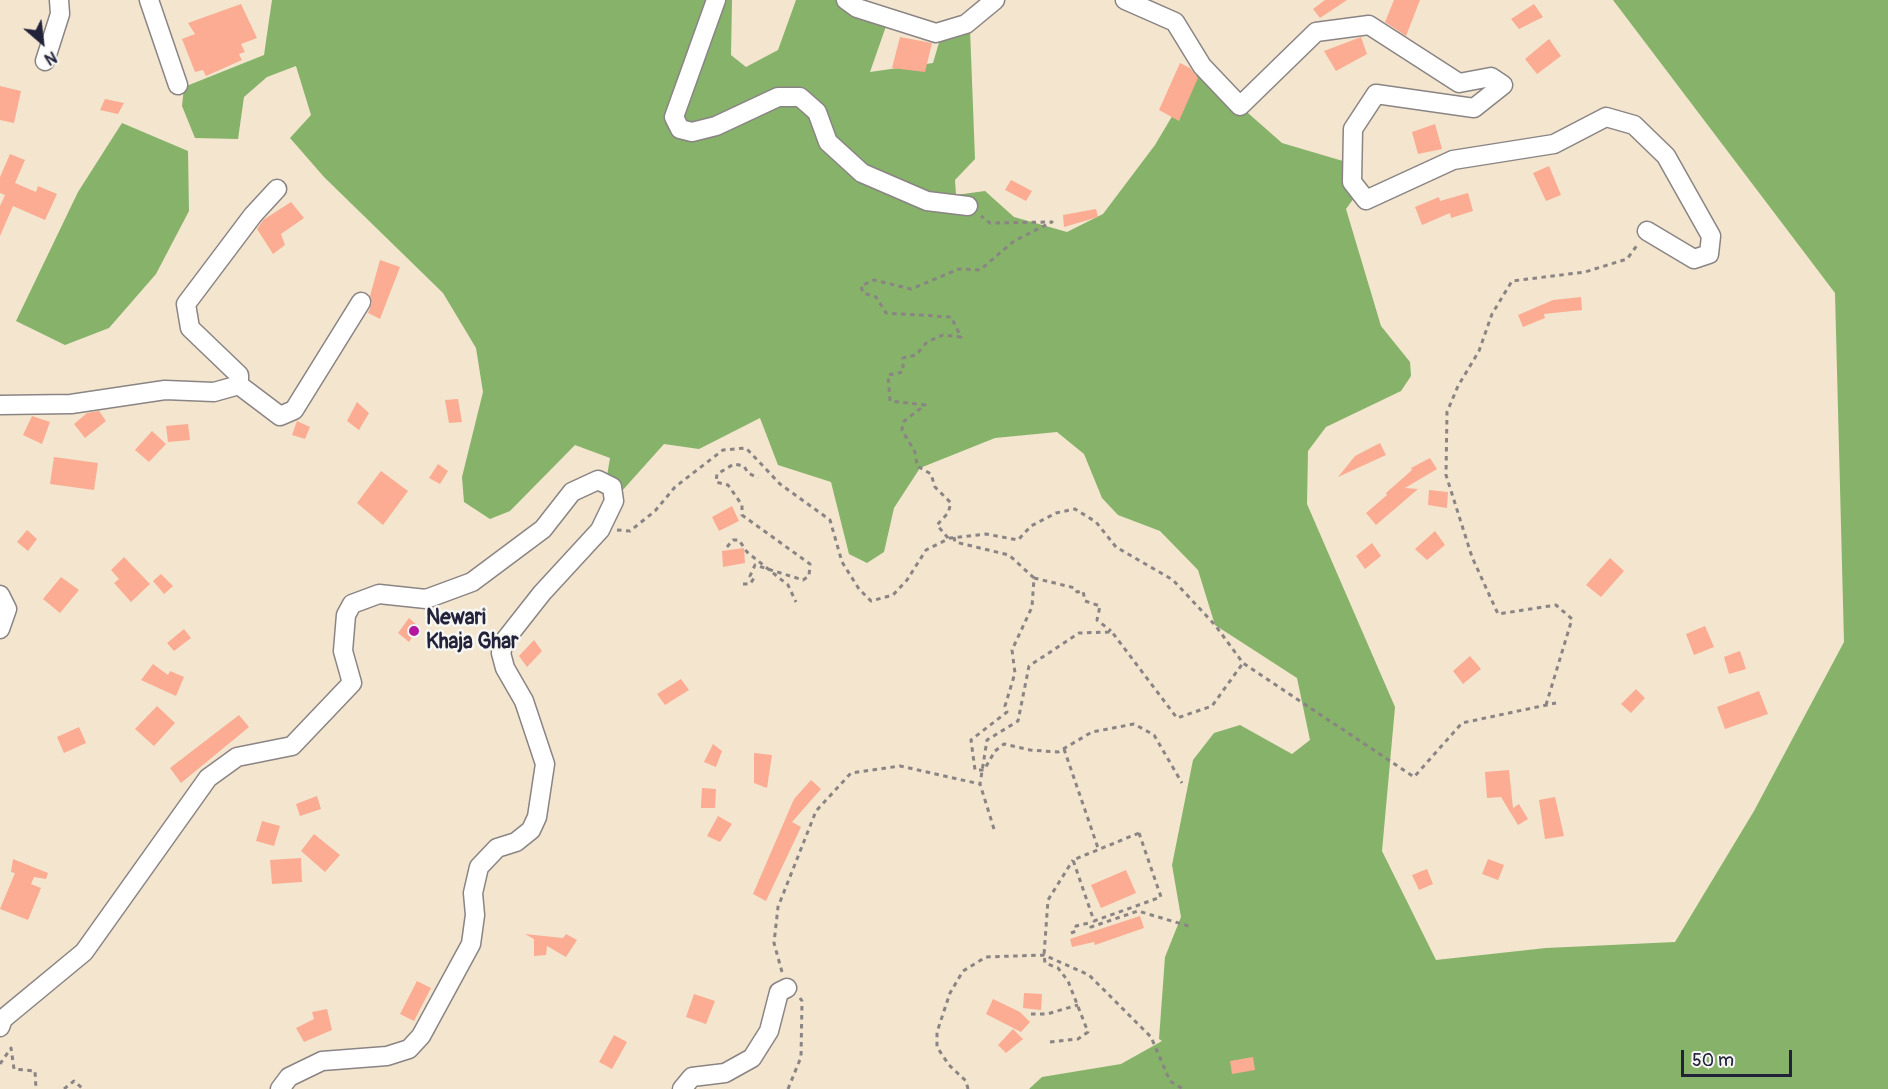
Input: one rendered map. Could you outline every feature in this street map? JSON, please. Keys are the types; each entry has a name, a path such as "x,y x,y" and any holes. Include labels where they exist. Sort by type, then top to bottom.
{"street":[{"path":"45,61 60,14 59,0"},
{"path":"149,0 178,85"},
{"path":"716,0 674,117 680,129 692,132 716,126 778,98 800,97 818,112 828,142 862,173 927,201 968,206"},
{"path":"846,0 857,8 936,33 966,24 995,0"},
{"path":"1125,0 1175,22 1202,66 1240,106 1316,32 1369,24 1459,83 1491,77 1503,85 1474,108 1376,94 1353,129 1352,182 1366,200 1453,160 1554,144 1606,117 1634,125 1666,156 1711,236 1708,254 1694,259 1647,231"},
{"path":"277,189 253,215 186,304 190,328 238,375 240,385 280,417 294,410 361,302"},
{"path":"0,405 71,404 165,390 214,392 240,385"},
{"path":"0,1027 3,1019 84,952 208,778 237,757 292,746 352,683 343,651 346,615 352,603 379,594 426,599 472,582 543,529 572,492 598,480 612,487 614,501 600,530 542,594 505,640 501,652 505,668 524,701 545,764 537,818 531,830 516,842 497,848 479,867 473,893 475,915 471,944 421,1036 409,1049 387,1056 322,1061 290,1077 280,1089"},
{"path":"0,595 7,609 0,629"},
{"path":"682,1089 692,1077 725,1073 752,1059 769,1031 779,992 787,988"}],"path":[{"path":"948,538 937,525 948,513 951,502 935,487 931,474 917,466 915,452 902,430 903,422 925,405 890,401 888,375 903,372 903,358 916,355 927,342 943,335 961,337 951,317 886,313 876,297 863,292 861,286 874,280 911,289 959,269 980,270 1014,241 1052,222 990,223 968,206"},
{"path":"1546,705 1572,619 1556,605 1498,614 1472,557 1446,475 1447,412 1458,386 1479,351 1492,314 1512,281 1585,272 1627,259 1647,231"},
{"path":"600,530 630,531 656,511 675,487 714,456 723,450 746,448 780,484 830,520 842,562 859,589 872,602 893,595 907,580 926,549 948,538 986,534 1018,540 1031,526 1056,513 1075,509 1096,522 1116,547 1173,580 1215,625 1243,663 1414,777 1462,723 1556,703"},
{"path":"743,584 750,584 754,578 750,576 755,565 803,580 809,576 810,564 742,515 742,505 728,485 716,482 717,474 734,464 744,466 748,473 758,478"},
{"path":"954,537 955,542 1009,555 1034,578 1075,588 1077,592 1083,591 1085,601 1100,606 1097,620 1112,632 1177,718 1212,706 1243,663"},
{"path":"727,548 733,540 739,540 747,552 788,585 796,602"},
{"path":"984,770 975,770 972,740 1007,712 1005,706 1015,673 1012,650 1032,607 1034,578"},
{"path":"994,829 980,784 987,740 1018,721 1029,666 1079,633 1112,632"},
{"path":"984,770 995,752 1004,744 1030,750 1058,752 1092,732 1134,724 1154,735 1182,783"},
{"path":"1064,749 1098,848"},
{"path":"788,1089 801,1057 802,1001 795,990 787,988 774,944 778,907 816,811 851,773 900,766 980,784"},
{"path":"1050,1042 1085,1037 1088,1032 1063,974 1058,968 1045,963 1044,955 1048,900 1072,860 1139,833 1161,897 1094,921 1072,860"},
{"path":"1071,933 1076,931 1076,926 1089,923 1092,927 1138,911 1192,927"},
{"path":"968,1089 966,1081 949,1065 938,1047 936,1032 950,993 963,971 986,957 1044,955 1089,975 1151,1037 1170,1081 1184,1089"},
{"path":"1031,1014 1047,1014 1078,1005"},
{"path":"0,1064 10,1048 14,1069 34,1071 36,1089"},
{"path":"64,1089 74,1080 82,1089"}],"green space":[{"path":"272,0 732,0 731,55 746,67 778,50 796,0 861,0 892,9 870,72 933,63 943,29 970,29 975,159 955,180 956,195 985,191 1014,217 1067,232 1103,214 1155,145 1202,66 1240,106 1282,143 1353,164 1359,191 1346,209 1381,326 1410,362 1411,376 1401,391 1326,427 1308,451 1307,504 1395,707 1382,851 1436,960 1546,948 1675,942 1754,811 1844,642 1835,293 1613,0 1888,0 1888,1089 1029,1089 1042,1077 1121,1064 1162,1041 1159,1039 1165,957 1181,917 1172,865 1193,760 1214,733 1240,725 1292,754 1310,740 1297,678 1215,625 1198,570 1160,531 1118,515 1102,498 1084,454 1057,432 995,438 920,468 894,508 884,552 867,563 849,554 831,482 778,465 760,418 699,449 664,444 621,492 605,488 610,458 575,445 510,511 490,519 464,502 462,477 483,392 476,348 443,293 324,177 290,138 311,115 296,66 267,77 244,97 238,139 195,138 182,106 184,87 264,55"},
{"path":"122,123 188,151 189,211 156,274 109,328 65,345 16,321 78,192"}],"building":[{"path":"1325,0 1347,0 1320,18 1313,9"},
{"path":"1394,0 1420,0 1406,36 1385,22"},
{"path":"241,4 257,38 241,44 245,52 239,54 242,60 206,76 203,70 195,72 182,39 195,34 188,23"},
{"path":"1534,4 1543,17 1519,29 1511,19"},
{"path":"900,37 932,43 925,72 892,68"},
{"path":"1361,37 1367,54 1336,71 1324,51"},
{"path":"1549,39 1561,56 1537,74 1525,59"},
{"path":"1180,63 1190,68 1198,78 1179,121 1159,110"},
{"path":"0,86 21,91 14,123 0,120"},
{"path":"105,99 124,103 118,114 100,110"},
{"path":"1435,124 1442,149 1418,154 1412,132"},
{"path":"10,154 25,160 15,183 36,192 38,186 57,194 45,220 13,206 0,236 0,206 5,195 0,193 0,177"},
{"path":"1549,166 1561,195 1546,201 1533,173"},
{"path":"1011,180 1032,191 1026,201 1005,190"},
{"path":"1468,193 1473,211 1451,218 1450,213 1422,225 1415,207 1439,197 1440,201"},
{"path":"291,202 304,218 281,234 285,245 273,254 257,229 263,220"},
{"path":"1096,209 1098,217 1064,227 1063,215"},
{"path":"380,260 400,267 380,319 368,313 372,303 370,296"},
{"path":"1581,297 1582,310 1544,314 1545,318 1523,327 1518,315 1553,300"},
{"path":"458,399 462,422 449,423 445,400"},
{"path":"357,402 369,413 359,430 347,421"},
{"path":"99,411 106,421 85,438 74,424 87,413"},
{"path":"32,416 50,422 42,444 23,435"},
{"path":"297,421 310,427 305,439 292,435"},
{"path":"188,424 190,440 168,442 166,426"},
{"path":"152,431 166,444 149,462 135,450"},
{"path":"1380,443 1386,455 1338,477 1355,456"},
{"path":"54,457 98,463 94,490 50,484"},
{"path":"1430,458 1437,469 1405,488 1418,489 1376,525 1366,513 1412,470 1411,468"},
{"path":"438,464 448,471 440,484 429,478"},
{"path":"381,471 408,491 383,525 357,503"},
{"path":"1429,490 1448,492 1447,508 1428,505"},
{"path":"732,506 739,521 719,531 712,517"},
{"path":"27,530 37,539 28,551 17,542"},
{"path":"1435,531 1445,545 1427,560 1415,549"},
{"path":"1372,543 1381,556 1365,569 1356,556"},
{"path":"744,548 745,563 723,567 722,551"},
{"path":"124,557 150,584 131,602 114,583 119,579 111,570"},
{"path":"1610,558 1624,571 1601,597 1586,585"},
{"path":"161,574 173,586 164,594 153,581"},
{"path":"61,577 79,590 60,613 43,599"},
{"path":"409,618 419,627 409,642 398,633"},
{"path":"1705,626 1714,647 1694,655 1686,634"},
{"path":"184,629 191,638 174,651 167,643"},
{"path":"534,640 542,651 527,667 519,656"},
{"path":"1740,651 1746,669 1729,674 1724,657"},
{"path":"1470,656 1481,669 1463,684 1453,671"},
{"path":"153,664 168,675 170,671 184,677 176,696 141,680"},
{"path":"681,679 689,690 665,705 657,694"},
{"path":"1636,689 1645,698 1631,713 1621,704"},
{"path":"1759,691 1768,714 1725,729 1717,707"},
{"path":"157,706 175,723 154,746 135,729"},
{"path":"239,715 249,727 181,783 170,768"},
{"path":"79,727 86,743 64,753 57,737"},
{"path":"713,744 722,751 716,767 704,762"},
{"path":"754,753 772,755 767,788 754,783"},
{"path":"1509,770 1513,808 1519,804 1528,819 1518,825 1501,797 1487,798 1485,772"},
{"path":"811,780 821,789 792,822 801,827 766,901 753,894 794,799"},
{"path":"702,788 716,789 715,808 701,808"},
{"path":"317,796 321,809 300,816 296,804"},
{"path":"1555,797 1564,836 1545,839 1539,800"},
{"path":"718,816 732,824 720,842 707,836"},
{"path":"262,821 280,826 274,846 256,841"},
{"path":"314,834 340,855 325,872 301,851"},
{"path":"301,858 302,882 272,884 270,860"},
{"path":"13,859 48,873 46,879 34,877 31,884 41,888 28,920 0,909 15,873 11,872"},
{"path":"1488,859 1504,865 1498,880 1482,874"},
{"path":"1427,869 1433,884 1419,890 1412,875"},
{"path":"1126,870 1136,893 1101,908 1091,885"},
{"path":"1140,916 1144,928 1095,945 1094,942 1072,947 1070,939"},
{"path":"525,934 563,938 566,934 577,940 566,957 547,946 546,955 534,956 534,939"},
{"path":"417,981 431,988 414,1021 400,1014"},
{"path":"1024,993 1042,994 1041,1010 1023,1008"},
{"path":"694,994 715,1001 706,1024 686,1017"},
{"path":"993,999 1020,1012 1030,1022 1021,1032 986,1014"},
{"path":"327,1009 332,1030 304,1042 296,1028 314,1019 312,1012"},
{"path":"1013,1029 1023,1039 1006,1053 998,1045"},
{"path":"614,1035 627,1042 612,1069 599,1062"},
{"path":"1253,1057 1255,1070 1232,1074 1230,1061"}],"place":[{"name":"Newari Khaja Ghar","path":"414,631"}]}
